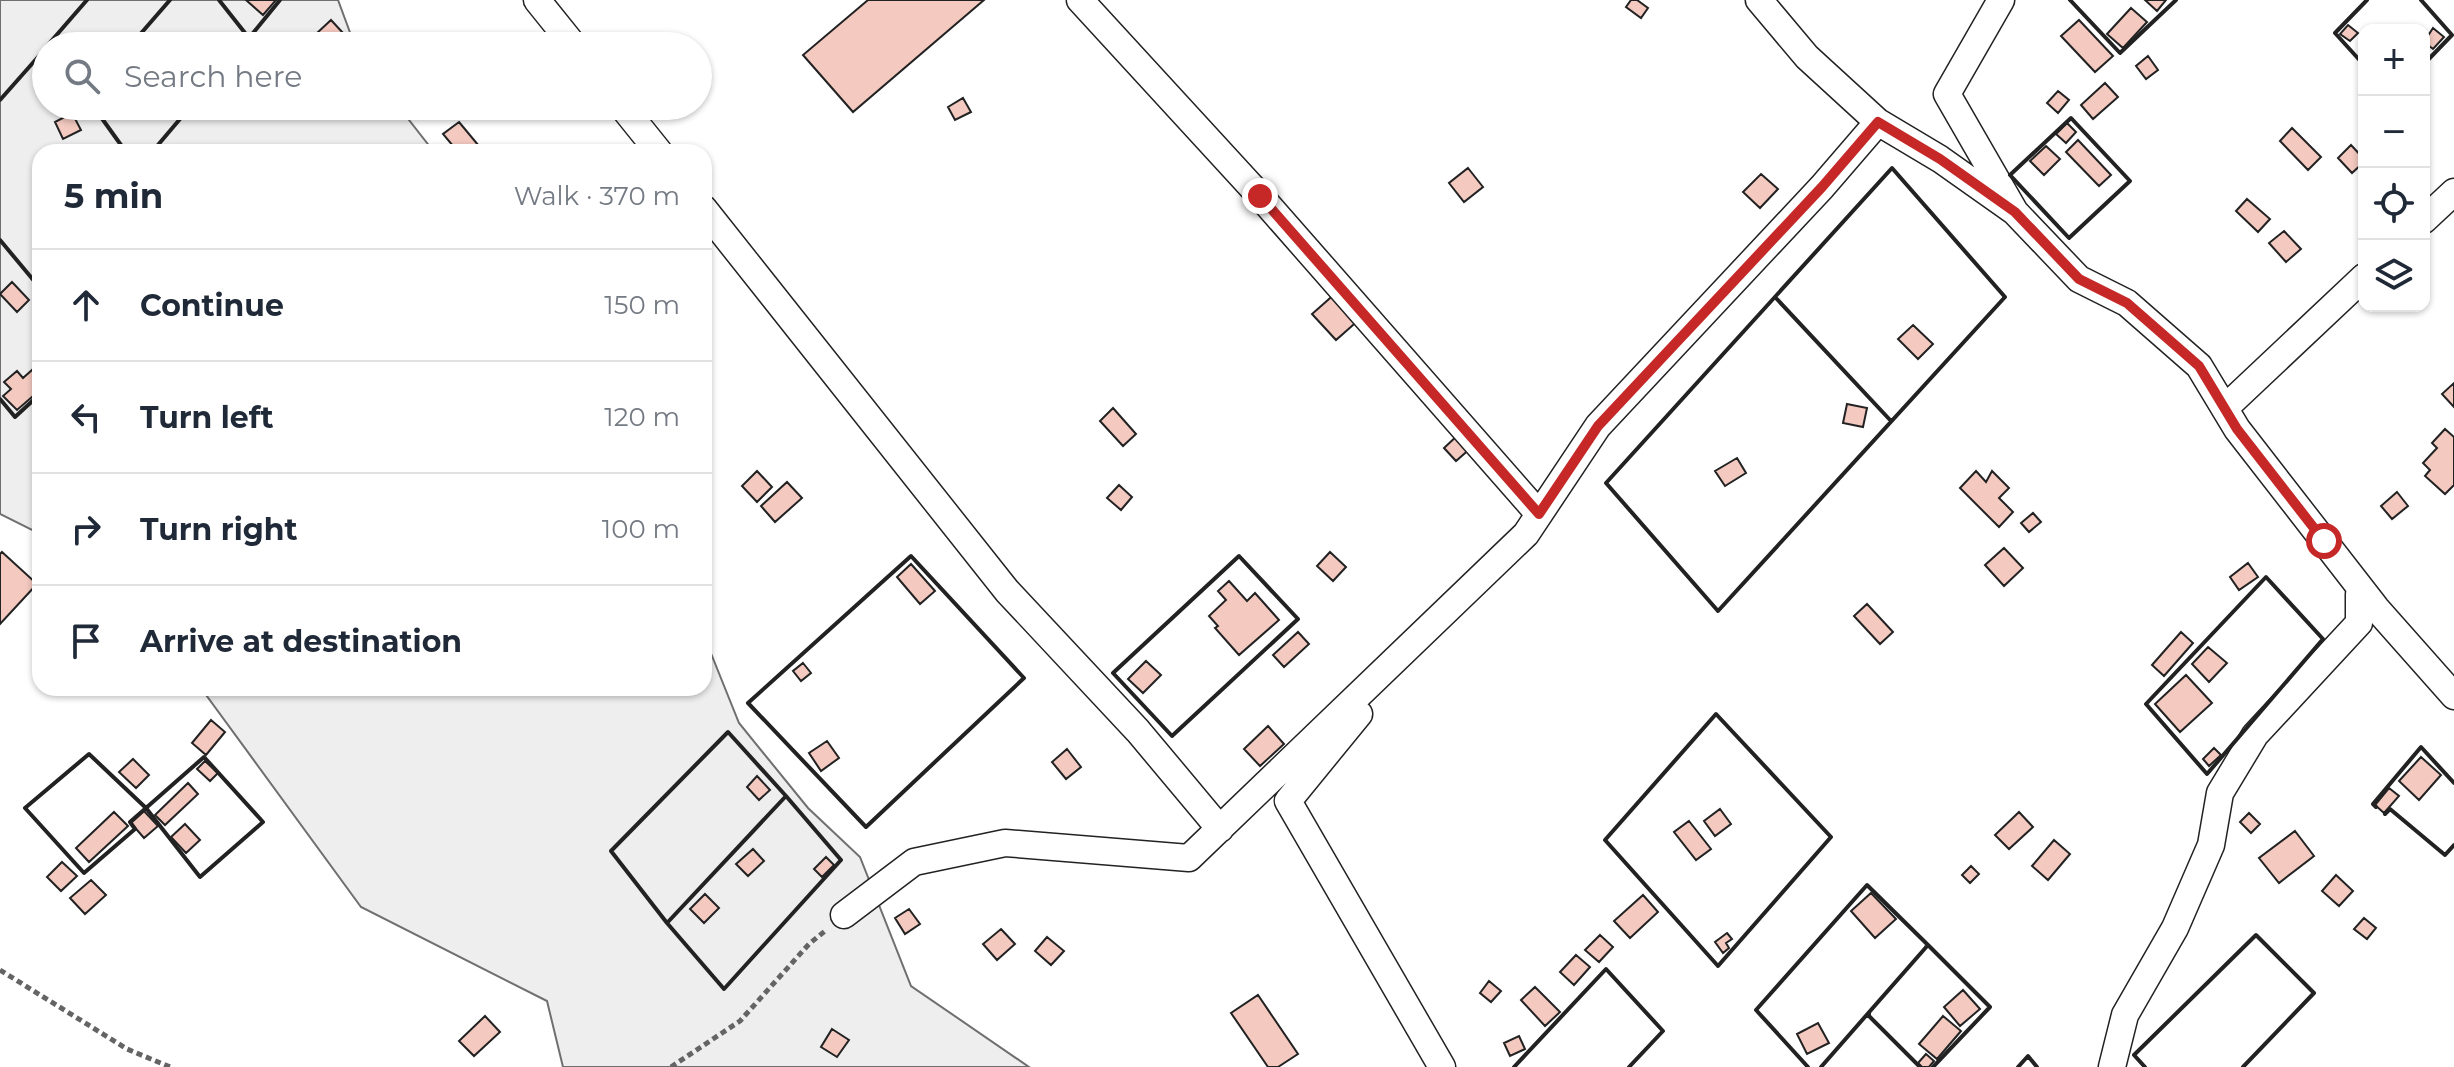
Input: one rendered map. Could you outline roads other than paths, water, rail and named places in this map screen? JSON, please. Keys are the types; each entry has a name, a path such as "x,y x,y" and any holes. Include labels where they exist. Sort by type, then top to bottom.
{"street":[{"path":"537,0 563,32"},
{"path":"1080,0 1260,196 1539,514"},
{"path":"1759,0 1807,57 1878,122 1940,159 2015,212 2079,279 2127,303 2199,366 2237,429 2376,608 2454,696"},
{"path":"2001,0 1947,94 2015,212"},
{"path":"633,120 653,144"},
{"path":"844,915 914,862 1005,843 1189,858 1526,534 1598,426 1822,187 1878,122"},
{"path":"2430,214 2454,192"},
{"path":"712,219 1007,591 1138,731 1220,829"},
{"path":"2225,408 2358,283"},
{"path":"1442,1067 1288,801 1571,457"},
{"path":"2112,1067 2125,1015 2175,928 2211,845 2220,793 2255,735 2359,623 2359,594"}]}
